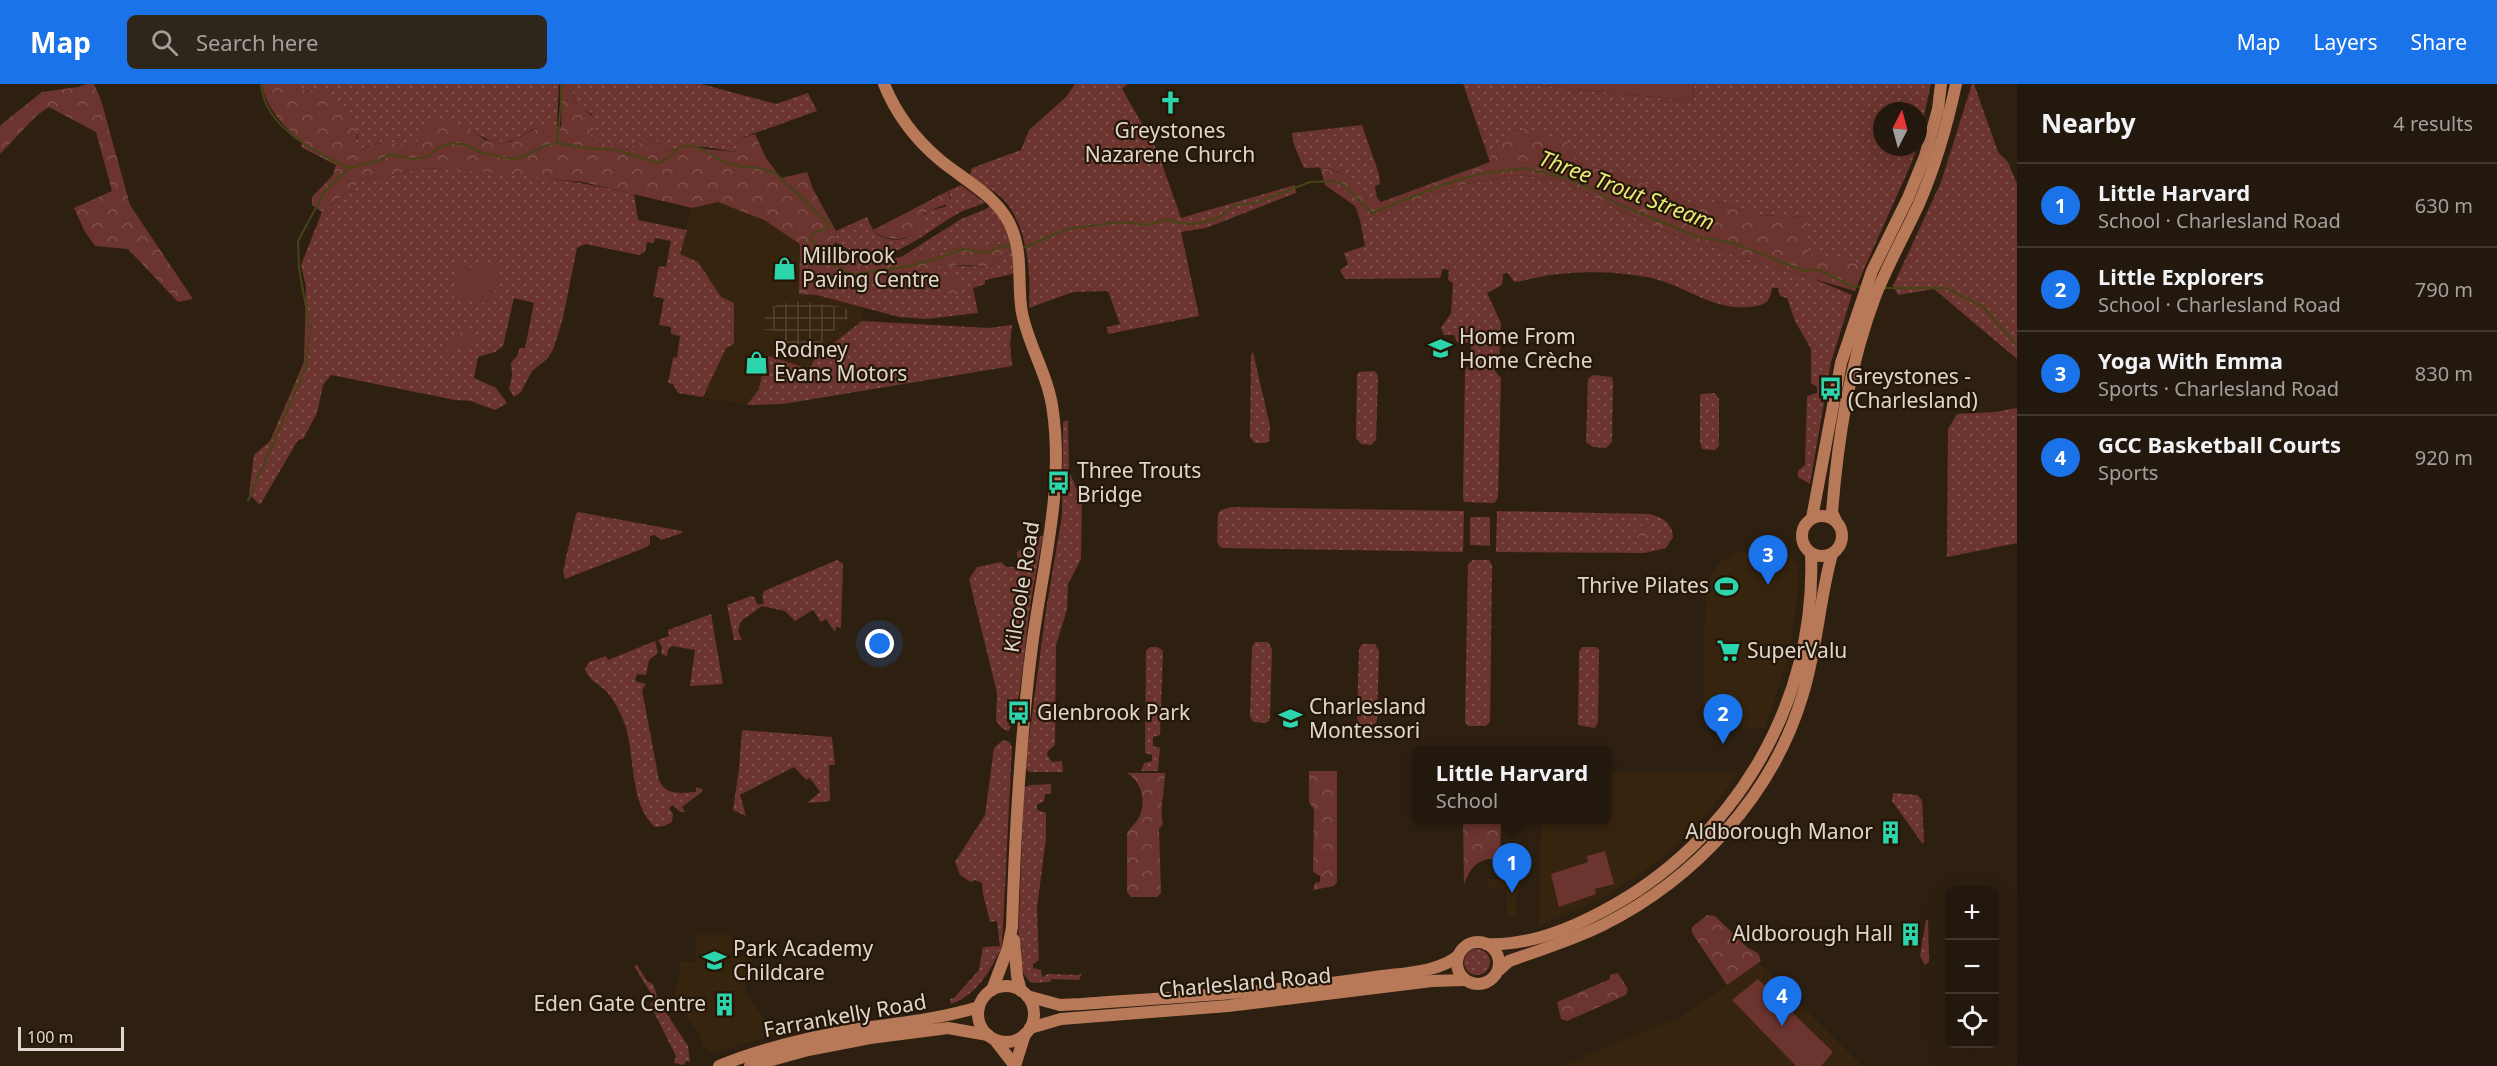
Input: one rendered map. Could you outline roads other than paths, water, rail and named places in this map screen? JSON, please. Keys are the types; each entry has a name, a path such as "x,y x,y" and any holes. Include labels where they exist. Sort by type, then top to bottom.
{"main road":[{"name":"Kilcoole Road","path":"884,84 897,112 922,144 992,200 1013,232 1019,258 1022,308 1027,333 1053,411 1055,450 1051,529 1040,588 1021,736 1012,927"},
{"path":"1836,521 1827,516 1812,518 1806,523 1802,536 1804,547 1811,554 1820,556 1832,554 1839,548 1843,536 1841,527 1832,512 1838,445 1872,271 1908,198 1925,156 1938,109 1941,84"},
{"path":"1812,518 1840,363 1869,295 1886,271 1917,208 1939,153 1956,84"},
{"path":"1811,554 1812,574 1804,641 1786,707 1756,770 1714,826 1679,861 1654,880 1586,920 1556,932 1508,945 1471,943 1458,956 1458,969 1464,980 1475,985 1485,984 1495,977 1509,961 1601,926 1654,895 1701,857 1745,808 1779,751 1801,700 1813,658 1823,589 1832,554"},
{"path":"992,990 1008,948 1012,927"},
{"path":"1012,927 1017,976 1034,1012 1015,1066"},
{"path":"1486,944 1493,947 1499,956 1499,970"},
{"name":"Charlesland Road","path":"1024,994 1060,1005 1081,1005 1296,987 1420,970 1449,963 1458,956"},
{"name":"Charlesland Road","path":"1028,1031 1061,1019 1228,1006 1432,981 1464,980"},
{"path":"1015,1066 979,1022 979,1006 986,994 1007,986 1024,994"},
{"name":"Farrankelly Road","path":"719,1066 794,1041 945,1017 979,1006"},
{"name":"Farrankelly Road","path":"750,1066 808,1050 948,1028 991,1037"},
{"path":"991,1037 1012,1041 1028,1031"}],"waterway":[{"name":"Three Trout Stream","path":"261,84 264,99 271,113 281,125 307,146 349,168 380,160 391,154 411,159 427,157 442,146 453,143 466,145 479,152 512,159 557,143 593,149 612,149 659,163 681,147 690,146 701,149 727,163 765,170 777,175 829,224 827,228 813,233 811,239 836,266 848,273 857,274 910,266 962,249 987,253 1003,246 1013,245"},
{"path":"557,143 561,84"},
{"path":"248,501 306,367 310,330 299,268 298,241 325,191 349,168"},
{"name":"Three Trout Stream","path":"1022,247 1074,228 1121,222 1148,225 1168,219 1177,223 1196,224 1218,218 1235,205 1256,203 1310,182 1334,181 1344,185 1372,213 1445,184 1479,174 1525,168 1567,178 1618,204 1698,237 1733,243 1797,268 1806,271 1816,269 1852,286 1862,287"},
{"name":"Three Trout Stream","path":"1882,288 1946,288 1983,307 2017,345"}],"place":[{"name":"Greystones Nazarene Church","path":"1170,103"},
{"name":"Millbrook Paving Centre","path":"784,268"},
{"name":"Home From Home Crèche","path":"1441,349"},
{"name":"Rodney Evans Motors","path":"756,362"},
{"name":"Greystones - (Charlesland)","path":"1830,389"},
{"name":"Three Trouts Bridge","path":"1059,483"},
{"name":"Yoga With Emma","path":"1768,585"},
{"name":"Thrive Pilates","path":"1727,586"},
{"name":"SuperValu","path":"1729,651"},
{"name":"Glenbrook Park","path":"1019,713"},
{"name":"Charlesland Montessori","path":"1291,719"},
{"name":"Little Explorers","path":"1723,744"},
{"name":"Aldborough Manor","path":"1891,832"},
{"name":"Little Harvard","path":"1512,893"},
{"name":"Aldborough Hall","path":"1911,934"},
{"name":"Park Academy Childcare","path":"715,961"},
{"name":"Eden Gate Centre","path":"724,1004"},
{"name":"GCC Basketball Courts","path":"1782,1026"}]}
